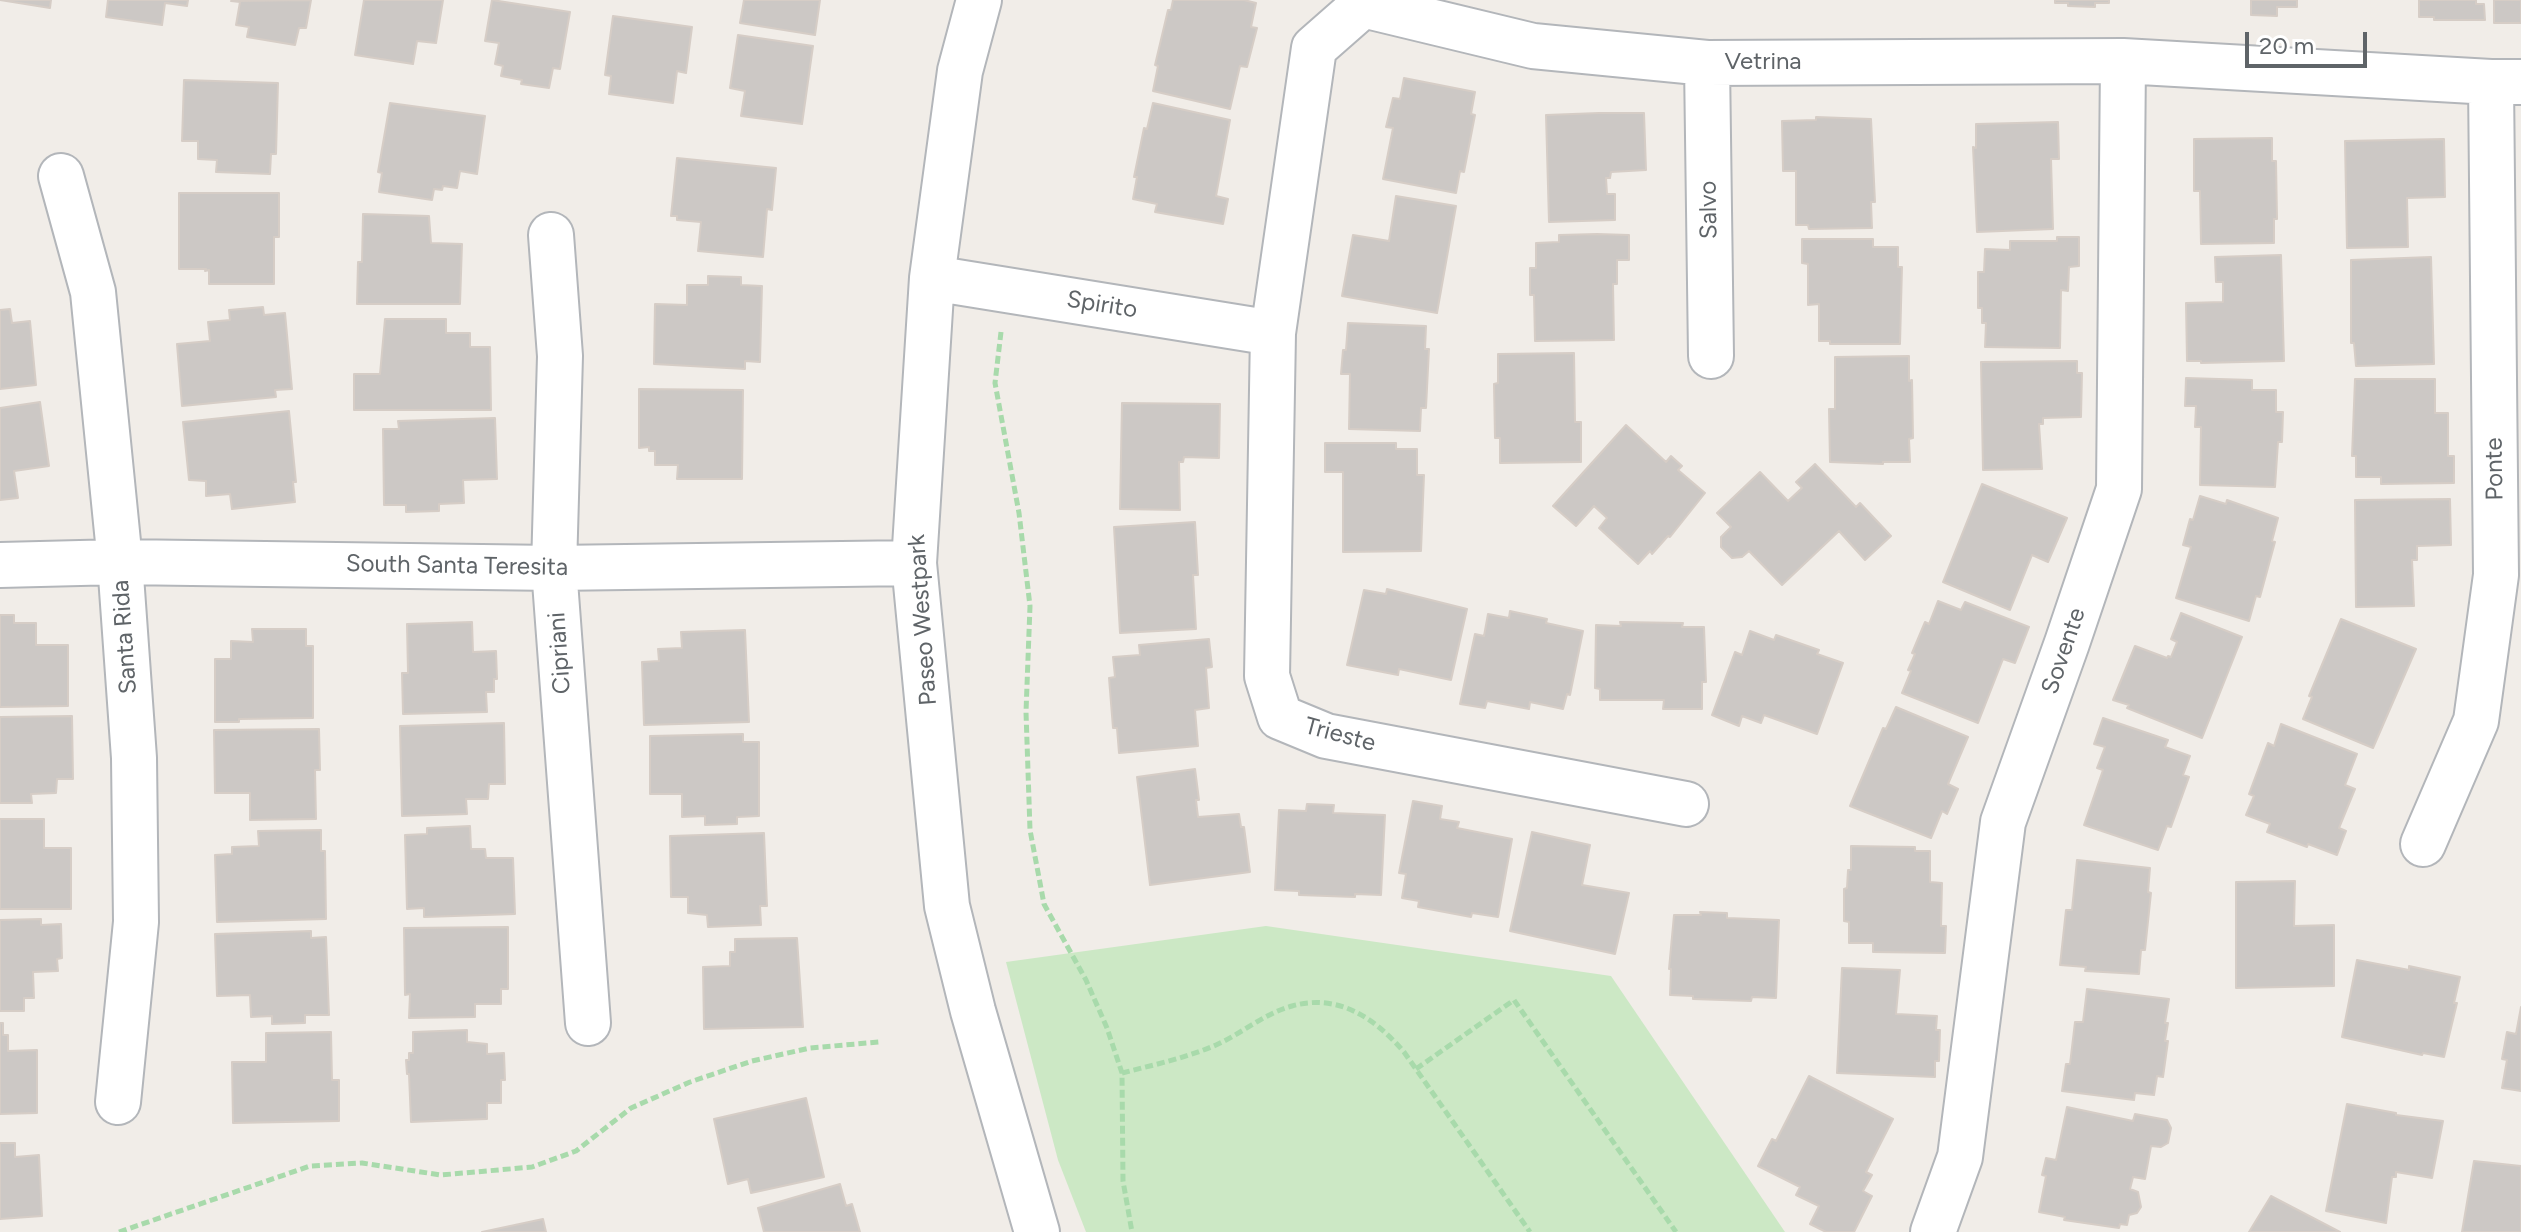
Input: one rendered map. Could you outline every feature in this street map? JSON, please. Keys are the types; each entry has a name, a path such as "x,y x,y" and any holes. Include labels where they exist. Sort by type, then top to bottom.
{"street":[{"name":"Paseo Westpark","path":"979,0 960,71 932,278 914,563 947,906 973,1011 1037,1232"},
{"name":"Vetrina","path":"1273,333 1314,48 1363,5 1533,46 1707,63 2123,61 2506,82"},
{"name":"Sovente","path":"1933,1232 1960,1157 2003,822 2119,489 2123,61"},
{"name":"Salvo","path":"1707,63 1711,356"},
{"name":"Ponte","path":"2423,844 2476,721 2496,575 2506,82"},
{"name":"Santa Rida","path":"61,176 93,292 120,562 134,758 136,922 118,1102"},
{"name":"Cipriani","path":"551,235 560,356 554,568 588,1023"},
{"name":"Spirito","path":"932,278 1273,333"},
{"name":"Trieste","path":"1273,333 1267,676 1280,717 1326,736 1686,804"},
{"name":"South Santa Teresita","path":"0,565 120,562 554,568 914,563"}],"path":[{"path":"1006,290 995,383 1019,513 1030,606 1026,712 1030,830 1044,904 1086,980 1122,1073 1123,1181 1132,1232"},
{"path":"1416,1069 1514,1000 1676,1232"},
{"path":"1122,1073 1204,1050 1291,1006 1317,1002 1344,1006 1386,1031 1530,1232"},
{"path":"119,1232 310,1166 362,1163 441,1175 532,1167 576,1151 631,1108 690,1082 752,1061 810,1048 879,1042"}],"green space":[{"path":"1266,926 1611,976 1785,1232 1086,1232 1058,1160 1006,962"}],"building":[{"path":"0,0 51,0 50,8"},
{"path":"108,0 188,0 187,6 165,3 162,25 106,17"},
{"path":"311,0 306,28 299,28 295,45 247,37 249,27 236,25 240,2 231,1"},
{"path":"364,0 443,0 436,43 417,41 413,64 355,55"},
{"path":"492,0 570,12 560,69 553,68 549,88 521,84 522,80 501,76 503,66 495,64 499,43 485,41"},
{"path":"744,0 820,0 815,35 740,23"},
{"path":"1173,0 1244,0 1256,3 1251,27 1257,28 1247,67 1240,66 1230,109 1153,91 1158,66 1155,65"},
{"path":"2055,0 2109,0 2109,3 2095,3 2095,7 2068,6 2068,3 2055,3"},
{"path":"2251,0 2297,0 2297,7 2277,7 2277,16 2251,15"},
{"path":"2419,0 2476,0 2476,4 2484,4 2485,20 2419,17"},
{"path":"2494,0 2521,0 2521,23 2494,23"},
{"path":"613,16 692,27 686,73 677,71 673,103 609,94 611,76 605,75"},
{"path":"738,35 813,46 802,124 741,116 745,91 730,88"},
{"path":"1404,78 1475,92 1471,114 1475,115 1464,172 1460,171 1456,193 1383,179 1393,128 1386,127 1393,98 1400,99"},
{"path":"184,80 278,83 276,154 271,154 270,174 216,172 217,160 198,159 198,141 182,141"},
{"path":"390,103 485,116 477,174 460,171 457,188 443,186 442,190 434,189 432,200 379,192 382,173 378,172"},
{"path":"1153,103 1230,120 1216,196 1228,199 1223,224 1155,212 1157,204 1133,199 1144,128 1147,129"},
{"path":"1644,113 1646,170 1611,172 1610,178 1606,178 1607,194 1615,194 1615,220 1549,222 1546,115"},
{"path":"1816,117 1871,119 1875,202 1871,202 1872,228 1809,229 1808,225 1796,225 1796,171 1783,171 1782,121 1816,120"},
{"path":"2058,122 2059,159 2051,159 2053,229 1977,232 1973,147 1976,148 1976,124"},
{"path":"2272,138 2272,161 2276,161 2277,219 2274,219 2274,243 2201,244 2200,191 2194,191 2194,139"},
{"path":"2444,139 2445,197 2407,198 2408,247 2347,248 2345,141"},
{"path":"677,158 776,168 772,210 767,209 763,257 698,251 701,222 677,220 677,216 671,216"},
{"path":"179,193 279,193 279,237 274,237 274,284 209,284 209,270 179,269"},
{"path":"1396,196 1456,206 1437,313 1342,296 1353,235 1389,241"},
{"path":"363,214 429,216 431,243 462,244 460,304 357,304"},
{"path":"1559,235 1629,235 1629,260 1617,260 1617,284 1613,284 1614,340 1535,341 1530,268 1536,268 1536,243 1559,242"},
{"path":"2057,237 2079,237 2079,266 2069,267 2068,291 2061,290 2060,348 1985,347 1986,323 1982,323 1982,308 1978,308 1978,272 1984,272 1985,249 2010,250 2010,241 2057,241"},
{"path":"1802,239 1873,239 1873,247 1898,247 1898,267 1902,267 1900,344 1830,344 1830,341 1819,341 1819,304 1808,305 1808,264 1802,263"},
{"path":"2281,255 2284,361 2187,361 2186,303 2223,302 2223,282 2216,282 2215,257"},
{"path":"2431,257 2434,364 2356,366 2354,343 2351,343 2351,260"},
{"path":"708,276 741,277 741,285 762,286 760,362 745,361 745,369 654,364 655,304 687,305 687,285 708,285"},
{"path":"263,307 264,315 285,313 292,389 275,390 276,397 182,406 177,344 210,341 208,322 230,320 229,310"},
{"path":"10,309 12,323 30,321 36,385 0,389 0,310"},
{"path":"385,319 446,319 446,333 470,333 470,347 490,347 491,410 354,410 354,374 380,374"},
{"path":"1348,323 1426,326 1425,349 1429,349 1426,408 1421,408 1420,431 1349,429 1350,374 1341,374"},
{"path":"1574,353 1575,422 1581,422 1581,462 1500,463 1500,438 1495,438 1494,384 1498,383 1498,354"},
{"path":"1909,356 1913,438 1909,439 1910,462 1830,462 1829,409 1835,409 1835,357"},
{"path":"2077,361 2077,373 2082,373 2081,417 2043,418 2043,424 2039,424 2042,469 1983,470 1981,362"},
{"path":"2186,378 2252,380 2252,390 2276,390 2276,412 2283,412 2275,487 2200,485 2201,427 2195,427 2196,406 2185,406"},
{"path":"2355,379 2435,379 2435,413 2448,413 2448,456 2454,456 2454,483 2381,484 2381,477 2356,477 2356,456 2352,456"},
{"path":"639,389 743,390 742,479 677,479 678,465 655,465 655,451 649,451 649,447 639,448"},
{"path":"40,402 49,466 14,471 18,498 0,500 0,408"},
{"path":"1122,403 1220,404 1219,458 1184,457 1183,462 1179,462 1180,510 1120,509"},
{"path":"289,411 295,502 232,509 230,494 206,496 206,481 189,480 183,422"},
{"path":"495,418 497,479 463,480 464,503 439,504 439,511 406,512 406,505 384,505 383,429 399,429 398,421"},
{"path":"1626,425 1666,462 1671,456 1682,466 1678,470 1705,493 1670,537 1638,564 1599,528 1607,518 1594,506 1576,526 1553,506"},
{"path":"1325,443 1396,443 1396,449 1417,449 1417,475 1424,475 1421,551 1343,552 1343,472 1325,472"},
{"path":"1815,464 1856,507 1860,503 1891,536 1865,560 1839,531 1782,585 1749,551 1742,557 1732,558 1721,547 1721,537 1731,527 1717,513 1760,472 1788,501 1802,488 1796,482"},
{"path":"1982,484 2067,518 2048,562 2032,555 2010,610 1943,582"},
{"path":"2200,496 2226,504 2227,500 2278,518 2272,541 2275,542 2260,597 2256,596 2249,621 2176,598 2191,547 2183,545"},
{"path":"2450,499 2451,545 2417,546 2417,560 2412,560 2414,606 2356,607 2355,500"},
{"path":"1195,522 1198,575 1193,575 1196,629 1120,633 1114,527"},
{"path":"1387,589 1467,609 1451,680 1399,669 1398,675 1347,665 1364,590 1386,594"},
{"path":"1938,601 1961,610 1965,602 2029,627 2015,663 2003,659 1978,723 1902,693 1911,671 1908,670 1915,654 1912,653"},
{"path":"1510,611 1583,631 1570,695 1567,694 1563,709 1530,702 1529,709 1487,701 1485,708 1460,704 1475,634 1484,636 1488,614 1509,618"},
{"path":"2181,613 2242,637 2202,738 2113,700 2135,646 2171,657 2177,642 2171,639"},
{"path":"0,615 14,615 14,623 36,623 36,645 68,645 68,706 0,707"},
{"path":"2341,619 2416,649 2373,748 2303,719 2312,697 2309,696"},
{"path":"472,622 473,652 496,651 497,679 494,679 494,692 486,692 487,712 403,714 402,673 408,673 407,624"},
{"path":"1620,622 1683,623 1682,627 1704,627 1706,682 1702,682 1702,709 1663,709 1664,700 1600,700 1600,689 1595,688 1596,625 1621,626"},
{"path":"252,629 306,629 306,646 313,646 313,718 215,722 215,659 231,659 231,641 253,642"},
{"path":"745,630 749,722 644,725 642,662 659,661 658,649 682,648 681,632"},
{"path":"1750,631 1774,640 1776,635 1819,650 1817,654 1843,663 1817,734 1764,715 1761,723 1742,716 1739,726 1712,715 1735,652 1742,655"},
{"path":"1209,639 1212,667 1206,668 1209,708 1195,710 1198,746 1119,753 1117,728 1113,728 1109,678 1115,677 1113,657 1140,655 1139,645"},
{"path":"1896,707 1968,737 1948,784 1958,789 1947,814 1942,811 1931,838 1850,806 1883,728 1886,729"},
{"path":"72,716 73,779 57,779 56,793 31,794 32,803 0,803 0,717"},
{"path":"2103,718 2168,740 2165,747 2190,756 2183,775 2189,777 2171,827 2167,826 2158,850 2084,825 2103,770 2097,768 2105,747 2094,744"},
{"path":"504,723 505,784 489,784 488,799 466,799 467,814 402,816 400,726"},
{"path":"2281,724 2357,754 2345,785 2355,789 2339,828 2346,831 2337,855 2267,832 2270,824 2246,815 2254,796 2249,794 2268,743 2274,746"},
{"path":"319,729 320,770 315,770 316,819 250,820 250,793 215,793 214,730"},
{"path":"743,734 743,742 759,742 759,816 737,817 737,824 705,825 705,816 682,817 682,794 650,794 650,736"},
{"path":"1195,769 1198,817 1239,814 1241,827 1244,827 1250,872 1150,885 1137,777"},
{"path":"1413,801 1442,806 1440,819 1459,822 1457,828 1512,839 1498,917 1472,913 1471,917 1418,907 1419,901 1402,898 1406,874 1399,873"},
{"path":"1307,804 1334,805 1333,813 1385,815 1381,895 1299,895 1299,891 1275,890 1279,810 1306,811"},
{"path":"0,819 44,819 44,848 71,848 71,909 0,909"},
{"path":"470,826 471,849 485,849 486,858 513,858 515,914 424,917 424,908 407,909 405,835 427,834 427,828"},
{"path":"321,830 321,851 325,851 326,919 217,922 215,855 232,854 232,847 259,846 258,831"},
{"path":"1532,832 1590,845 1582,885 1629,893 1615,954 1510,931"},
{"path":"764,833 767,906 760,906 761,925 708,927 707,915 688,913 688,897 671,897 670,836"},
{"path":"1851,846 1915,847 1915,851 1930,851 1930,882 1942,883 1941,926 1946,926 1945,953 1873,952 1873,943 1849,943 1849,922 1844,921 1844,889 1847,888 1848,870 1851,870"},
{"path":"2077,860 2150,868 2148,892 2151,893 2145,950 2141,950 2139,974 2085,971 2086,967 2060,965 2066,910 2072,910"},
{"path":"2295,881 2294,926 2334,925 2334,986 2236,988 2236,882"},
{"path":"1700,912 1727,913 1727,918 1779,920 1776,998 1752,997 1751,1001 1670,995 1674,915 1701,915"},
{"path":"41,919 41,925 61,924 62,958 57,959 58,971 33,972 34,998 24,998 24,1011 0,1011 0,920"},
{"path":"508,927 508,989 501,989 501,1004 475,1004 475,1017 409,1018 410,994 405,995 404,928"},
{"path":"311,931 311,938 326,937 329,1015 305,1015 305,1023 272,1024 272,1016 251,1017 250,995 217,996 215,934"},
{"path":"797,938 803,1027 704,1029 703,967 730,966 730,952 735,952 735,939"},
{"path":"2357,960 2409,970 2409,966 2460,977 2444,1057 2342,1037"},
{"path":"1842,968 1900,970 1896,1014 1937,1016 1939,1061 1935,1061 1935,1077 1837,1073"},
{"path":"2087,989 2169,999 2163,1077 2157,1076 2154,1095 2135,1093 2134,1100 2062,1091 2066,1064 2070,1064 2075,1022 2083,1022"},
{"path":"2521,1007 2521,1091 2502,1088 2507,1060 2502,1059 2507,1032 2516,1034"},
{"path":"0,1023 3,1023 3,1035 8,1035 8,1051 37,1050 37,1113 0,1114"},
{"path":"467,1030 467,1042 487,1044 487,1054 504,1053 505,1080 501,1080 501,1103 487,1103 487,1119 411,1122 406,1060 409,1060 409,1053 413,1053 413,1032"},
{"path":"331,1032 332,1080 339,1080 339,1121 233,1123 232,1062 266,1062 266,1033"},
{"path":"1809,1076 1893,1119 1866,1172 1872,1175 1863,1191 1872,1196 1854,1232 1826,1232 1810,1224 1819,1206 1796,1195 1800,1187 1758,1166 1772,1139 1776,1141"},
{"path":"806,1098 824,1177 751,1193 748,1179 728,1184 714,1119"},
{"path":"2347,1104 2443,1121 2432,1178 2396,1172 2396,1177 2392,1177 2386,1223 2326,1211"},
{"path":"2067,1107 2133,1121 2135,1114 2167,1120 2171,1128 2168,1143 2161,1147 2151,1146 2145,1179 2133,1177 2130,1189 2138,1192 2141,1207 2137,1213 2129,1215 2127,1225 2120,1224 2119,1228 2064,1220 2065,1217 2039,1212 2046,1158 2056,1160"},
{"path":"0,1143 15,1143 15,1157 39,1155 42,1216 0,1219"},
{"path":"2474,1161 2521,1166 2521,1232 2462,1232"},
{"path":"840,1184 846,1206 852,1204 860,1232 764,1232 758,1208"},
{"path":"2271,1196 2340,1232 2249,1232"},
{"path":"543,1219 546,1232 482,1232"}]}
